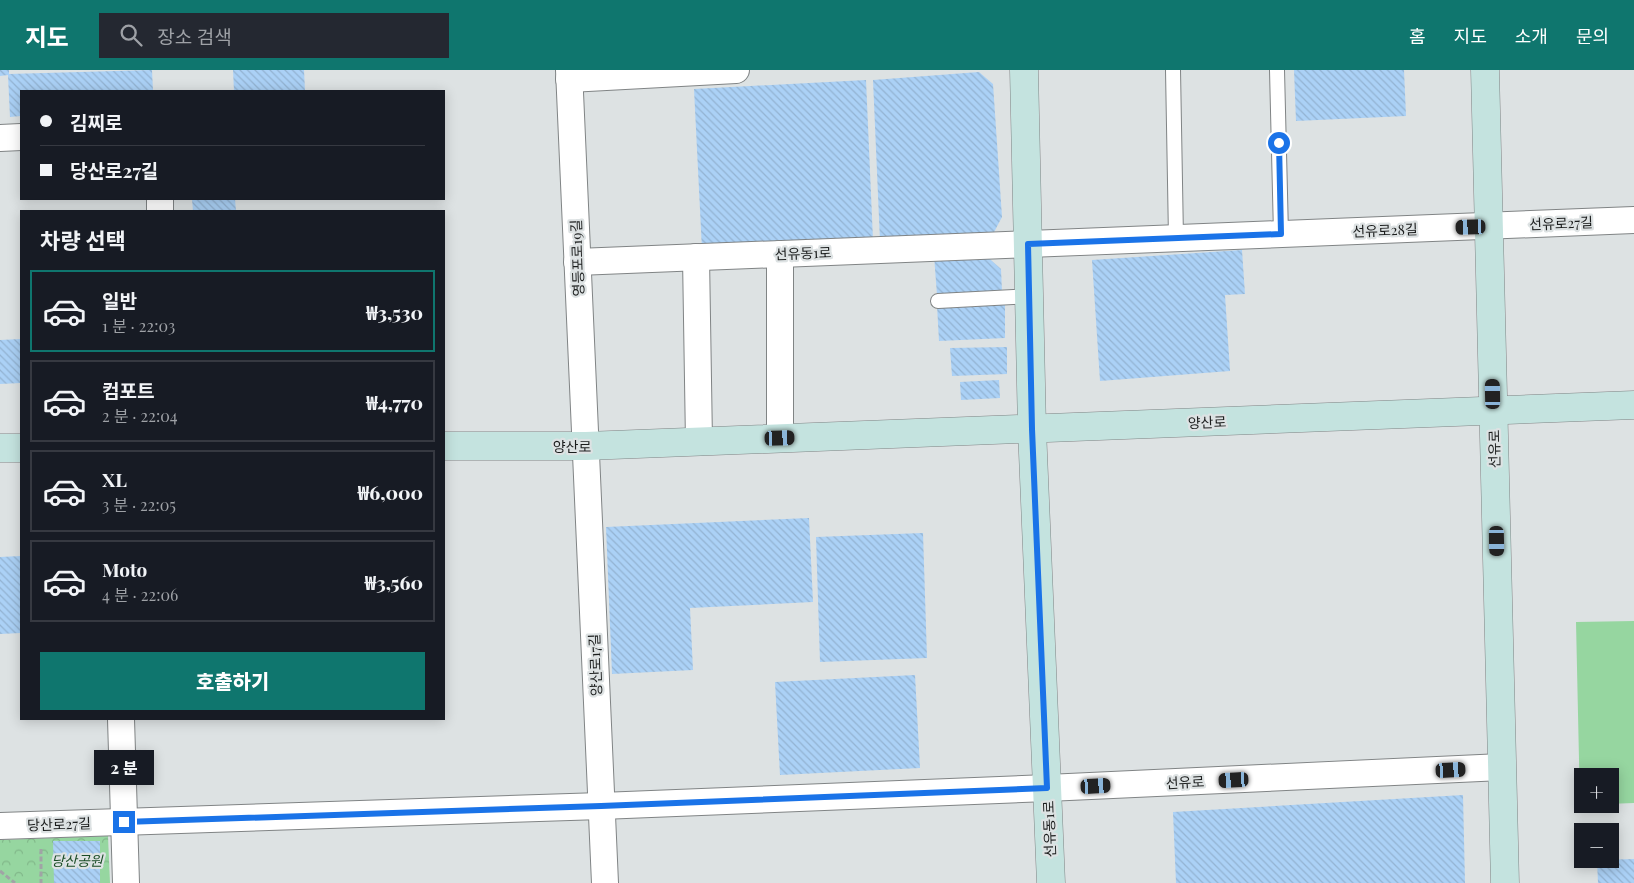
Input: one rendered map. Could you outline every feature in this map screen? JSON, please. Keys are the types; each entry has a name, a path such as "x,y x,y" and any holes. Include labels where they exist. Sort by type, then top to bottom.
{"street":[{"path":"569,74 736,70"},
{"name":"선유동1로","path":"1024,70 1032,429 1051,883"},
{"name":"선유로","path":"1485,70 1506,883"},
{"name":"영등포로19길","path":"569,74 586,446"},
{"path":"0,138 20,137"},
{"name":"선유로27길","path":"1489,226 1634,220"},
{"name":"선유로28길","path":"1028,244 1489,226"},
{"name":"선유동1로","path":"578,262 1028,244"},
{"path":"780,254 780,438"},
{"path":"696,257 699,442"},
{"name":"양산로","path":"445,446 586,446 1634,405"},
{"name":"양산로17길","path":"586,446 605,883"},
{"path":"0,448 20,448"},
{"path":"121,720 126,883"},
{"name":"선유로","path":"1047,788 1502,767"},
{"name":"당산로27길","path":"0,826 601,806 1047,788"}],"lane":[{"path":"1173,70 1176,238"},
{"path":"1277,70 1281,234"},
{"path":"938,301 1030,296"}],"path":[{"path":"40,825 41,883"},
{"path":"0,871 16,883"}],"green space":[{"path":"1634,621 1634,803 1619,804 1619,768 1579,768 1576,622"},
{"name":"당산공원","path":"108,836 110,883 0,883 0,840"}],"building":[{"path":"0,70 9,70 9,74 152,70 153,90 20,90 20,116 10,117 8,75 0,76"},
{"path":"233,70 304,70 305,90 234,90"},
{"path":"1294,70 1404,70 1406,116 1296,121"},
{"path":"979,72 993,84 1002,217 992,236 880,241 873,80"},
{"path":"866,80 873,240 702,250 694,89"},
{"path":"192,200 235,200 236,210 193,210"},
{"path":"1242,250 1245,294 1225,295 1230,371 1100,381 1092,260"},
{"path":"983,253 1001,269 1002,292 937,295 934,255"},
{"path":"1005,302 1005,338 939,341 937,305"},
{"path":"20,339 20,383 0,384 0,340"},
{"path":"1007,347 1007,374 952,376 950,348"},
{"path":"999,380 1000,398 961,400 960,382"},
{"path":"809,518 813,602 690,608 693,670 612,674 606,527"},
{"path":"923,533 927,658 820,662 816,537"},
{"path":"20,556 20,633 0,634 0,557"},
{"path":"915,675 920,768 780,775 775,682"},
{"path":"1463,795 1465,883 1176,883 1173,812"},
{"path":"53,841 100,841 100,883 54,883"},
{"path":"1619,859 1634,859 1634,883 1598,883 1597,868 1619,868"}],"route":[{"path":"124,822 601,806 1047,788 1032,429 1028,244 1281,234 1279,143"}]}
